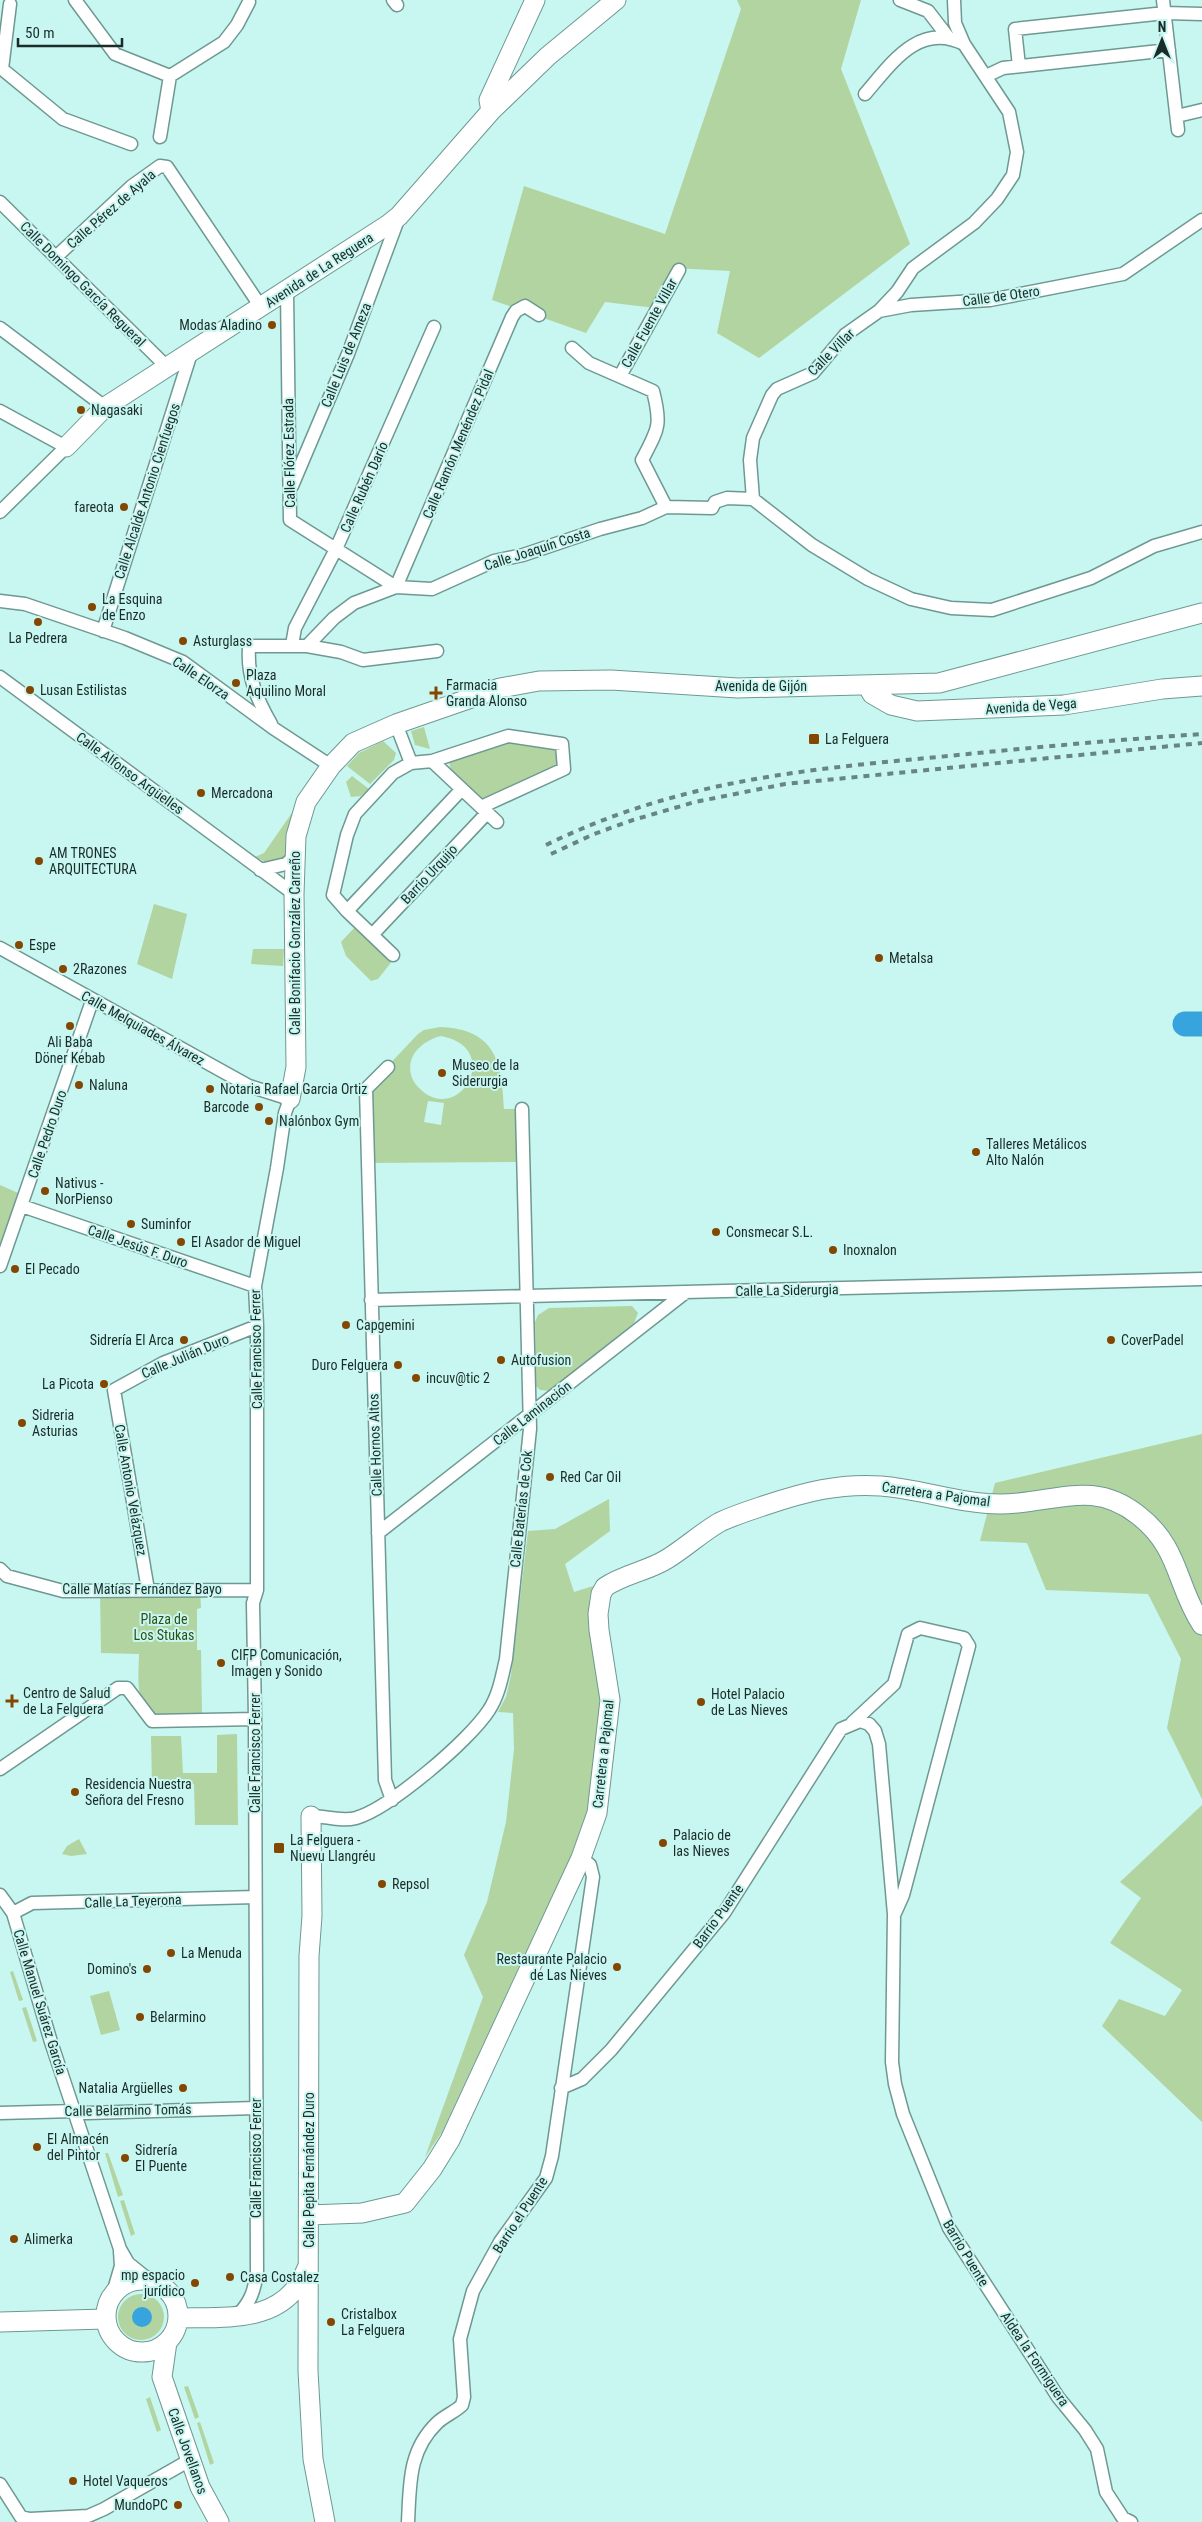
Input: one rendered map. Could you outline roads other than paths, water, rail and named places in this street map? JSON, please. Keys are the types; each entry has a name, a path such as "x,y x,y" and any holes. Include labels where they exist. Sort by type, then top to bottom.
{"street":[{"path":"75,0 115,54 170,76"},
{"path":"491,111 490,100 535,0"},
{"name":"Avenida de La Reguera","path":"0,512 105,407 166,366 287,291 400,216 491,111 548,56 616,0"},
{"path":"900,0 928,11 948,37 964,44"},
{"path":"879,311 898,292 913,268 974,223 998,199 1013,176 1017,152 1009,112 964,44 955,23 954,0"},
{"path":"9,1 2,69 63,120 131,144"},
{"path":"160,137 170,76 224,42 237,25 250,1"},
{"path":"1164,6 1178,130"},
{"path":"1019,66 1015,29 1164,6 1202,14"},
{"path":"865,94 910,46 923,40 948,37"},
{"path":"986,76 1003,68 1169,50"},
{"path":"1177,116 1202,110"},
{"name":"Calle Pérez de Ayala","path":"58,256 132,186 160,166 167,167 261,307"},
{"name":"Calle Domingo García Regueral","path":"0,202 58,256 166,366"},
{"name":"Calle Luis de Ameza","path":"289,493 348,354 400,216"},
{"name":"Calle de Otero","path":"879,311 910,305 990,300 1123,274 1202,220"},
{"name":"Calle Fuente Villar","path":"620,376 679,270"},
{"name":"Calle Flórez Estrada","path":"287,291 290,520 293,524 396,587"},
{"name":"Calle Ramón Menéndez Pidal","path":"396,587 512,318 516,311 525,306 538,315"},
{"name":"Calle Villar","path":"753,500 750,460 753,438 772,395 778,389 813,372 845,335 879,311"},
{"name":"Calle Rubén Darío","path":"292,645 295,628 336,550 434,327"},
{"path":"0,328 105,407"},
{"name":"Calle Fuente Villar","path":"572,348 589,363 653,391 659,416 658,428 642,460 666,507"},
{"name":"Calle Alcalde Antonio Cienfuegos","path":"103,631 192,350"},
{"path":"0,411 66,447"},
{"name":"Calle Joaquín Costa","path":"307,646 334,618 354,603 396,587 432,589 494,561 523,555 600,529 642,518 666,507 712,508 715,502 727,498 753,500"},
{"path":"753,500 812,545 868,579 911,600 951,608 992,610 1091,578 1154,546 1202,532"},
{"name":"Calle Elorza","path":"0,601 26,604 183,662 273,728 331,766"},
{"name":"Avenida de Gijón","path":"331,766 353,743 396,724 500,688 538,681 611,680 738,688 939,682 1202,613"},
{"path":"273,728 254,694 249,648 251,646 307,646 341,652 363,660 437,651"},
{"name":"Calle Alfonso Argüelles","path":"0,677 294,894"},
{"name":"Avenida de Vega","path":"867,685 872,694 891,705 917,711 1064,706 1162,689 1202,686"},
{"path":"396,724 411,763"},
{"name":"Barrio Urquijo","path":"372,935 484,810 564,769 562,744 508,736 432,761 411,763 393,773 355,814 347,835 333,894 347,911 372,935 393,955"},
{"path":"432,761 497,822"},
{"name":"Calle Bonifacio González Carreño","path":"290,1100 296,1067 294,857 296,836 306,802 331,766"},
{"path":"347,911 462,789"},
{"path":"260,870 286,864 294,857"},
{"name":"Calle Melquiades Álvarez","path":"0,948 92,1001 249,1086 290,1100"},
{"name":"Calle Pedro Duro","path":"0,1266 92,1001"},
{"name":"Calle Hornos Altos","path":"388,1067 366,1089 385,1780 392,1800"},
{"name":"Calle Francisco Ferrer","path":"238,2315 254,2294 256,2273 255,1719 252,1603 257,1590 257,1326 255,1286 276,1177 285,1113 290,1100"},
{"name":"Calle Baterías de Cok","path":"310,1816 332,1819 356,1818 392,1800 460,1744 489,1710 499,1688 506,1659 529,1415 522,1109"},
{"name":"Calle Jesús F. Duro","path":"22,1206 255,1286"},
{"name":"Calle La Siderurgia","path":"371,1300 1202,1279"},
{"name":"Calle Laminación","path":"378,1533 686,1292"},
{"name":"Calle Julián Duro","path":"114,1390 163,1363 257,1326"},
{"name":"Calle Antonio Velázquez","path":"114,1390 148,1590"},
{"name":"Carretera a Pajomal","path":"309,2215 362,2212 405,2203 432,2169 450,2140 581,1858 597,1813 610,1700 598,1614 601,1594 605,1587 667,1559 718,1523 733,1516 804,1492 839,1485 881,1486 987,1504 1044,1501 1086,1494 1099,1495 1118,1502 1139,1515 1159,1535 1177,1566 1202,1625"},
{"name":"Calle Matías Fernández Bayo","path":"0,1569 7,1576 63,1591 257,1590"},
{"name":"Barrio Puente","path":"561,2088 582,2079 611,2050 724,1913 834,1738 894,1684 908,1634 920,1628 964,1638 969,1646 903,1895 894,1914"},
{"path":"0,1769 118,1688 126,1688 152,1721 255,1719"},
{"name":"Barrio Puente","path":"852,1723 869,1724 875,1731 878,1744 894,1914 892,2062 895,2084 904,2114 949,2228 994,2299"},
{"name":"Calle Pepita Fernández Duro","path":"310,1816 312,1835 307,2268 310,2285 308,2371 313,2459 325,2522"},
{"path":"312,1835 332,1819"},
{"name":"Barrio el Puente","path":"408,2522 410,2478 414,2455 437,2423 462,2405 464,2396 460,2339 473,2291 500,2242 546,2178 552,2156 589,1915 593,1877 590,1865 581,1858"},
{"name":"Calle Manuel Suárez García","path":"0,1895 13,1913 51,2042 120,2249"},
{"name":"Calle La Teyerona","path":"13,1913 32,1903 255,1897"},
{"name":"Calle Belarmino Tomás","path":"0,2113 75,2111 87,2113 256,2108"},
{"path":"120,2249 128,2264 149,2280 167,2289 176,2303 178,2318 175,2331 167,2342 154,2350 132,2351"},
{"path":"120,2249 121,2266 114,2293 107,2306 105,2319 109,2331 120,2345 132,2351 162,2377"},
{"path":"178,2318 238,2315 266,2311 288,2299 302,2281 307,2268"},
{"path":"114,2293 130,2281 149,2280"},
{"path":"288,2299 305,2306 310,2313"},
{"name":"Aldea la Formiguera","path":"994,2299 1035,2360 1045,2379 1097,2449 1106,2492 1123,2518 1131,2522"},
{"path":"0,2322 105,2319"},
{"name":"Calle Jovellanos","path":"167,2342 162,2377 200,2487 219,2522"},
{"path":"0,2484 21,2517 30,2519 88,2516 104,2509 190,2460"}],"water":[{"path":"142,2307 149,2310 152,2317 149,2324 142,2327 135,2324 132,2317 135,2310"}],"waterway":[{"path":"1185,1024 1202,1024"}],"railway":[{"path":"546,845 642,806 738,782 836,767 1004,750 1202,734"},
{"path":"551,854 594,834 633,820 695,802 785,784 1202,743"}],"place":[{"name":"Modas Aladino","path":"272,325"},
{"name":"Nagasaki","path":"81,410"},
{"name":"fareota","path":"124,507"},
{"name":"La Esquina de Enzo","path":"92,607"},
{"name":"La Pedrera","path":"38,622"},
{"name":"Asturglass","path":"183,641"},
{"name":"Plaza Aquilino Moral","path":"236,683"},
{"name":"Lusan Estilistas","path":"30,690"},
{"name":"Farmacia Granda Alonso","path":"436,693"},
{"name":"La Felguera","path":"814,739"},
{"name":"Mercadona","path":"201,793"},
{"name":"AM TRONES ARQUITECTURA","path":"39,861"},
{"name":"Espe","path":"19,945"},
{"name":"Metalsa","path":"879,958"},
{"name":"2Razones","path":"63,969"},
{"name":"Ali Baba Döner Kebab","path":"70,1026"},
{"name":"Museo de la Siderurgia","path":"442,1073"},
{"name":"Naluna","path":"79,1085"},
{"name":"Notaria Rafael Garcia Ortiz","path":"210,1089"},
{"name":"Barcode","path":"259,1107"},
{"name":"Nalónbox Gym","path":"269,1121"},
{"name":"Talleres Metálicos Alto Nalón","path":"976,1152"},
{"name":"Nativus - NorPienso","path":"45,1191"},
{"name":"Suminfor","path":"131,1224"},
{"name":"Consmecar S.L.","path":"716,1232"},
{"name":"El Asador de Miguel","path":"181,1242"},
{"name":"Inoxnalon","path":"833,1250"},
{"name":"El Pecado","path":"15,1269"},
{"name":"Capgemini","path":"346,1325"},
{"name":"Sidrería El Arca","path":"184,1340"},
{"name":"CoverPadel","path":"1111,1340"},
{"name":"Autofusion","path":"501,1360"},
{"name":"Duro Felguera","path":"398,1365"},
{"name":"incuv@tic 2","path":"416,1378"},
{"name":"La Picota","path":"104,1384"},
{"name":"Sidreria Asturias","path":"22,1423"},
{"name":"Red Car Oil","path":"550,1477"},
{"name":"CIFP Comunicación, Imagen y Sonido","path":"221,1663"},
{"name":"Centro de Salud de La Felguera","path":"12,1701"},
{"name":"Hotel Palacio de Las Nieves","path":"701,1702"},
{"name":"Residencia Nuestra Señora del Fresno","path":"75,1792"},
{"name":"Palacio de las Nieves","path":"663,1843"},
{"name":"La Felguera - Nuevu Llangréu","path":"279,1848"},
{"name":"Repsol","path":"382,1884"},
{"name":"La Menuda","path":"171,1953"},
{"name":"Restaurante Palacio de Las Nieves","path":"617,1967"},
{"name":"Domino's","path":"147,1969"},
{"name":"Belarmino","path":"140,2017"},
{"name":"Natalia Argüelles","path":"183,2088"},
{"name":"El Almacén del Pintor","path":"37,2147"},
{"name":"Sidrería El Puente","path":"125,2158"},
{"name":"Alimerka","path":"14,2239"},
{"name":"Casa Costalez","path":"230,2277"},
{"name":"mp espacio jurídico","path":"195,2283"},
{"name":"Cristalbox La Felguera","path":"331,2322"},
{"name":"Hotel Vaqueros","path":"73,2481"},
{"name":"MundoPC","path":"178,2505"}],"park label":[{"name":"Plaza de Los Stukas","path":"164,1628"}]}
